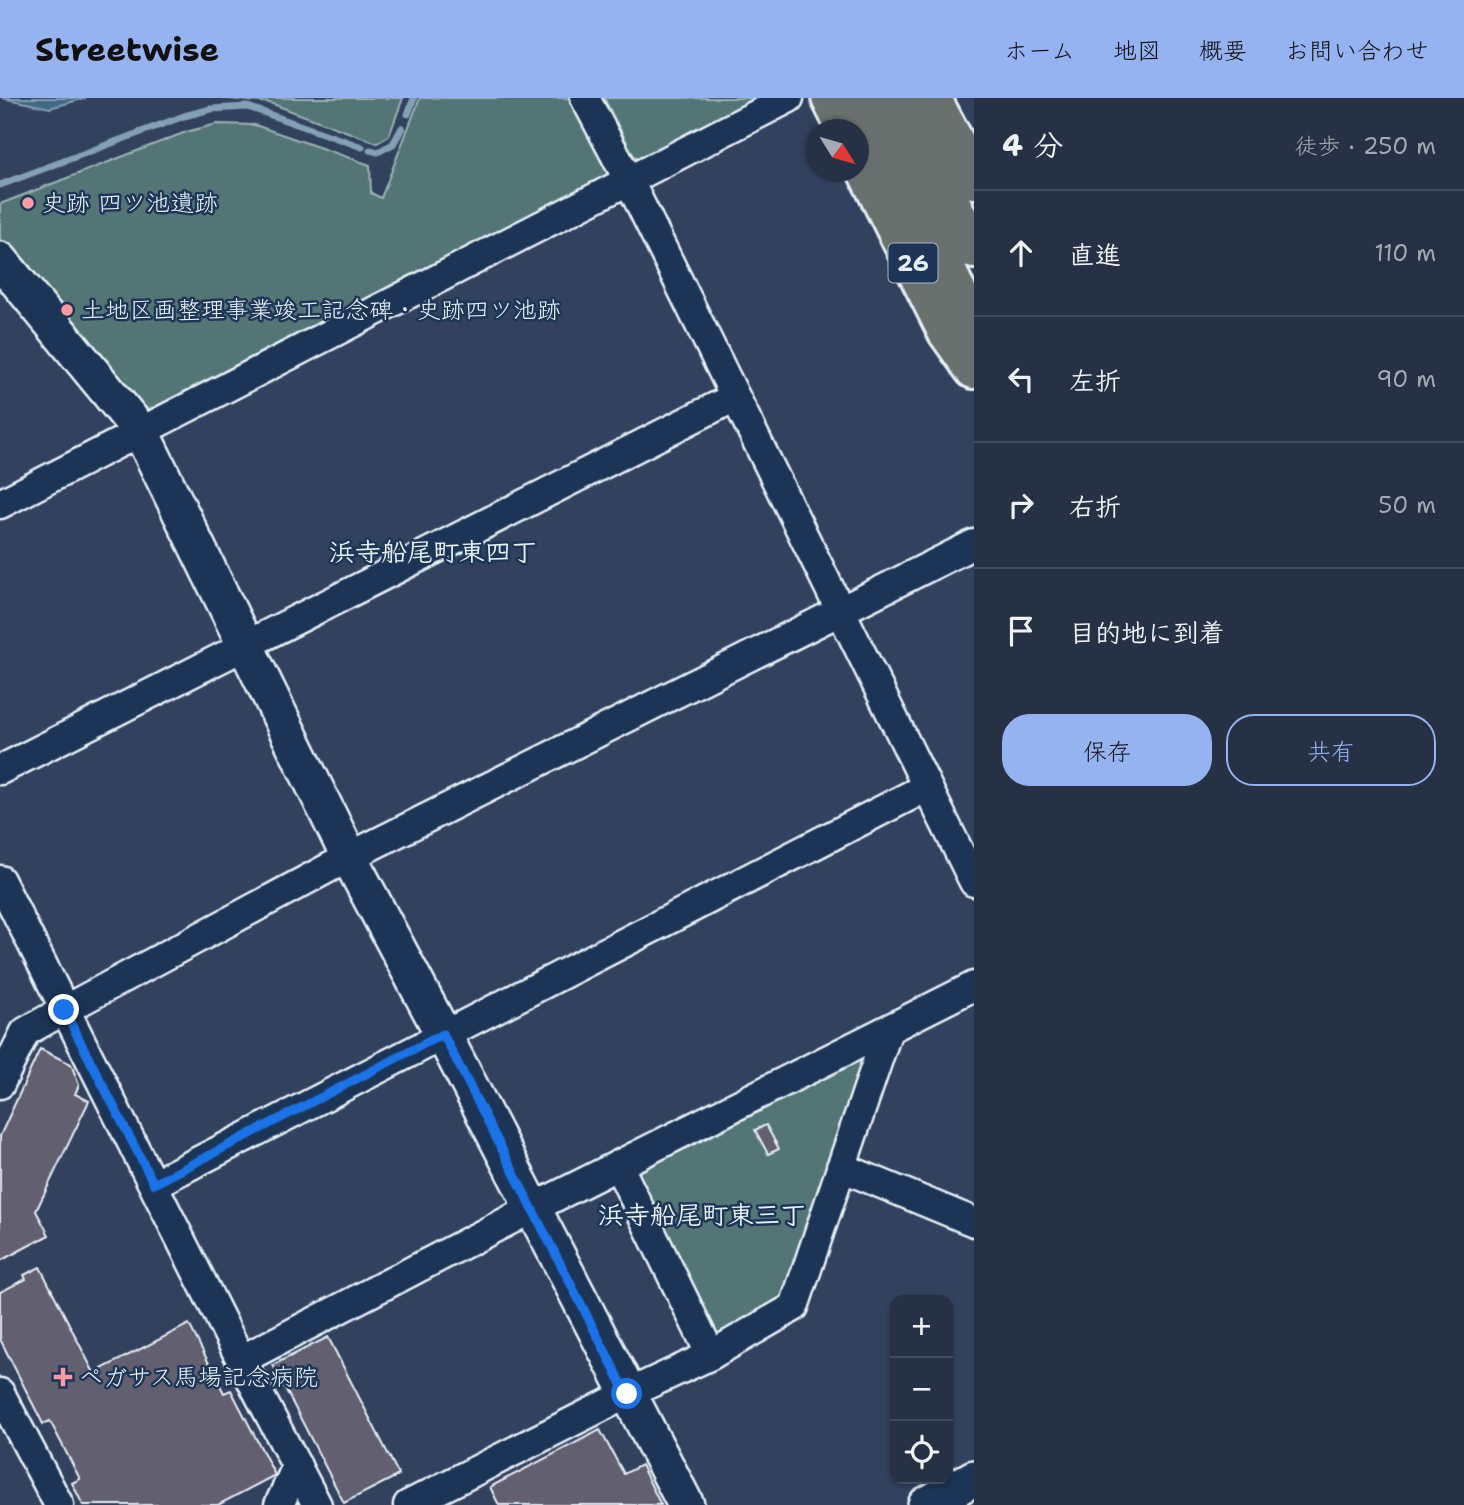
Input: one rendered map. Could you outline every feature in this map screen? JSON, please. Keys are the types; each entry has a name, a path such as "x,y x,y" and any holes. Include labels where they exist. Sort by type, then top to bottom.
{"highway":[{"path":"831,98 842,119"},
{"name":"26","path":"861,98 974,327"},
{"name":"26","path":"897,98 974,249"},
{"path":"931,98 974,179"},
{"name":"26","path":"869,173 947,331 974,369"}],"street":[{"path":"585,98 629,181 974,882"},
{"path":"0,504 789,98"},
{"path":"5,275 141,432 349,857 686,1505"},
{"path":"0,770 735,397"},
{"path":"0,1084 25,1032 64,1010 349,857 974,544"},
{"path":"154,1184 927,787"},
{"path":"0,880 241,1360 317,1505"},
{"path":"241,1360 531,1209 974,986"},
{"path":"408,1505 710,1355 794,1307 888,1030"},
{"path":"618,1165 710,1355"},
{"path":"841,1167 974,1222"},
{"path":"0,1392 59,1505"},
{"path":"279,1505 297,1466"},
{"path":"926,1505 974,1478"}],"green space":[{"path":"221,98 403,98 389,136 377,143 270,103"},
{"path":"420,98 571,98 608,170 603,183 153,412 139,410 0,239 0,204 186,132 217,124 255,125 370,165 371,193 381,198"},
{"path":"604,98 772,98 648,161 634,156"},
{"path":"857,1057 868,1067 788,1301 719,1339 709,1335 634,1166"}],"water":[{"path":"2,98 86,98 50,108"}],"building":[{"path":"40,1049 71,1064 79,1085 75,1094 89,1101 36,1211 49,1235 0,1261 0,1136"},
{"path":"766,1125 779,1149 768,1154 755,1130"},
{"path":"40,1267 94,1373 189,1324 224,1393 231,1390 275,1475 218,1505 83,1505 72,1483 80,1479 50,1421 43,1424 0,1339 0,1292 26,1279 24,1275"},
{"path":"328,1337 399,1475 344,1503 273,1365"},
{"path":"600,1430 624,1474 641,1465 661,1505 499,1505 490,1487"}],"waterway":[{"path":"408,114 414,98"},
{"path":"0,185 184,116 211,109 248,107 362,147"},
{"path":"370,150 378,152 393,144 402,128"}],"place":[{"name":"史跡 四ツ池遺跡","path":"28,203"},
{"name":"土地区画整理事業竣工記念碑・史跡四ツ池跡","path":"67,310"},
{"name":"ペガサス馬場記念病院","path":"63,1377"}],"district":[{"name":"浜寺船尾町東四丁","path":"433,551"},
{"name":"浜寺船尾町東三丁","path":"702,1214"}],"route":[{"path":"64,1010 154,1184 443,1034 627,1394"}]}
